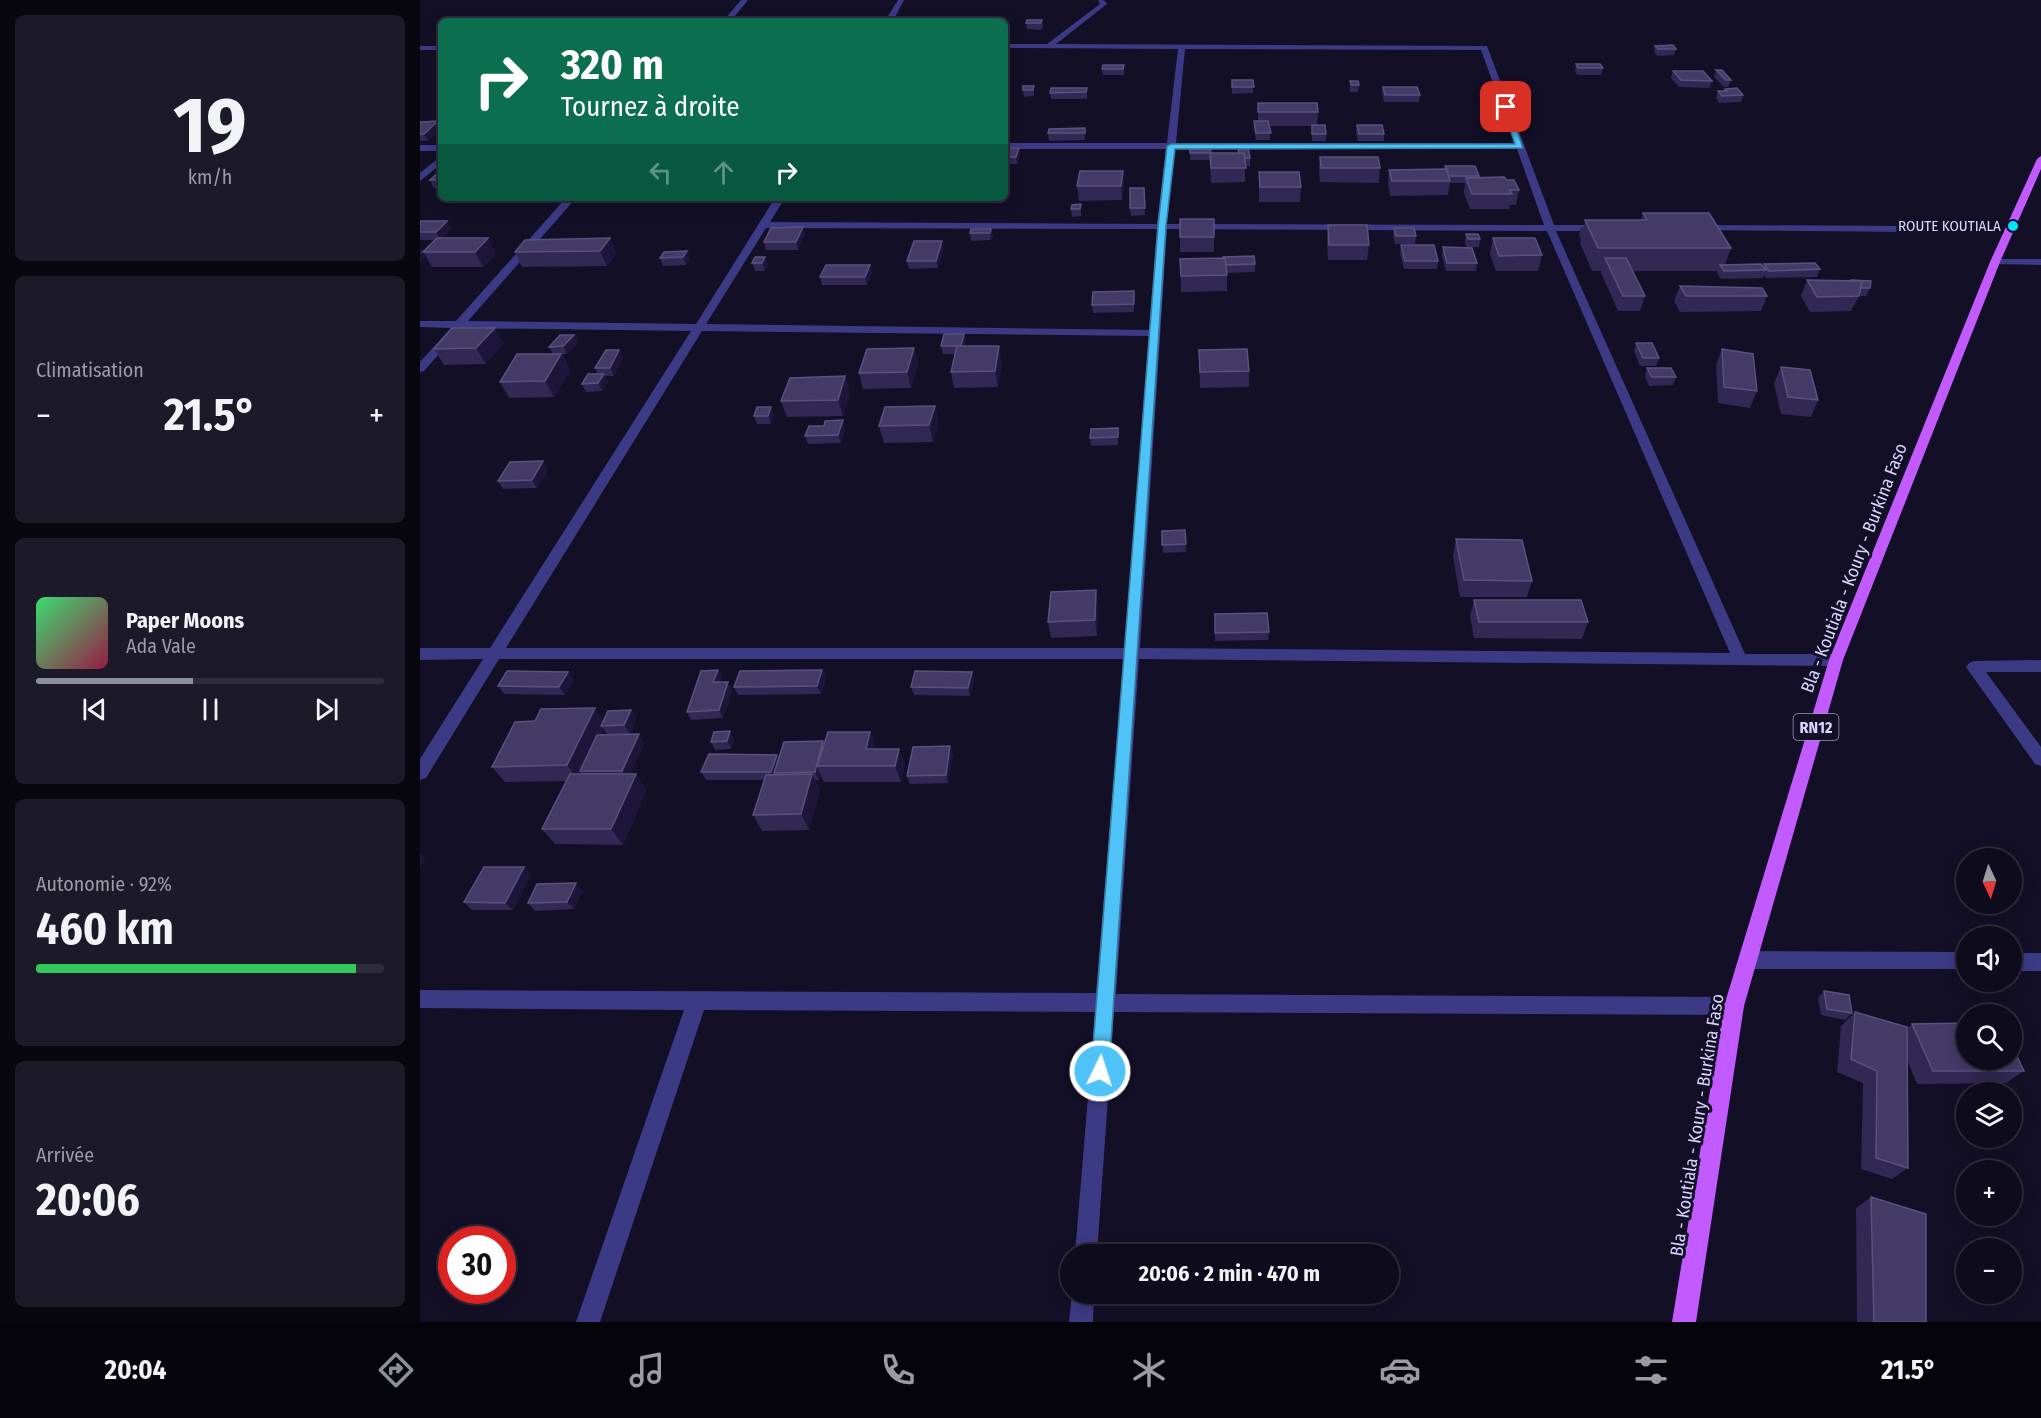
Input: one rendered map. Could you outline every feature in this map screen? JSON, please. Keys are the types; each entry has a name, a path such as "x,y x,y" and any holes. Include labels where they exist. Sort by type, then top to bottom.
{"main road":[{"name":"Bla - Koutiala - Koury - Burkina Faso","path":"1684,1322 1734,1006 1836,660 1995,262 2041,159"}],"street":[{"path":"730,18 745,0"},
{"path":"891,18 901,0"},
{"path":"1049,46 1104,4 1101,0"},
{"path":"1008,46 1484,48 1550,227 1740,659"},
{"path":"1087,1244 1162,226 1182,47"},
{"path":"420,48 438,48"},
{"path":"1008,146 1520,146"},
{"path":"420,148 438,147"},
{"path":"420,178 438,162"},
{"path":"420,369 568,201"},
{"path":"420,773 778,201"},
{"path":"763,225 1609,228"},
{"path":"1691,228 1914,229"},
{"path":"1995,262 2041,262"},
{"path":"420,324 1155,333"},
{"path":"420,654 1132,653 1836,660"},
{"path":"2041,666 1974,667 2041,759"},
{"path":"1748,960 1956,961"},
{"path":"2022,962 2041,962"},
{"path":"420,999 1734,1006"},
{"path":"588,1322 697,1000"},
{"path":"1081,1322 1082,1304"}],"building":[{"path":"1027,20 1042,20 1041,23 1026,23"},
{"path":"1673,45 1676,49 1658,49 1655,46"},
{"path":"1576,64 1600,64 1603,68 1578,68"},
{"path":"1103,65 1124,65 1123,69 1102,69"},
{"path":"1716,70 1722,70 1731,80 1726,80"},
{"path":"1673,71 1703,71 1712,81 1681,80"},
{"path":"1232,80 1253,80 1254,87 1232,87"},
{"path":"1350,81 1358,81 1359,85 1351,85"},
{"path":"1023,86 1034,86 1033,90 1023,90"},
{"path":"1383,87 1417,87 1420,95 1385,95"},
{"path":"1051,88 1087,88 1086,92 1050,93"},
{"path":"1737,88 1743,95 1722,96 1718,91 1727,91 1725,89"},
{"path":"1258,103 1317,103 1318,112 1258,112"},
{"path":"438,121 424,134 420,134 420,122"},
{"path":"1254,121 1268,121 1271,133 1256,133"},
{"path":"1312,125 1325,125 1326,134 1312,134"},
{"path":"1357,125 1382,125 1384,134 1359,134"},
{"path":"1085,128 1085,133 1048,133 1049,129"},
{"path":"1190,147 1210,147 1211,153 1190,153"},
{"path":"1248,147 1250,158 1245,158 1244,153 1239,153 1238,148"},
{"path":"1008,148 1019,148 1016,157 1008,157"},
{"path":"1210,153 1244,153 1246,168 1211,168"},
{"path":"1320,157 1378,157 1380,168 1321,168"},
{"path":"1445,166 1475,166 1479,176 1449,176"},
{"path":"1447,169 1450,181 1392,181 1389,170"},
{"path":"1080,171 1123,171 1121,186 1077,186"},
{"path":"1259,172 1299,172 1301,187 1260,187"},
{"path":"438,173 438,180 430,180"},
{"path":"1504,177 1507,180 1514,180 1519,190 1510,190 1512,194 1472,194 1466,178"},
{"path":"1130,188 1144,188 1145,208 1130,208"},
{"path":"1081,204 1080,209 1071,209 1072,205"},
{"path":"1643,213 1709,213 1731,248 1598,248 1585,220 1647,220"},
{"path":"1180,219 1214,219 1214,237 1180,237"},
{"path":"420,221 447,221 436,232 420,232"},
{"path":"1328,225 1367,225 1369,245 1329,245"},
{"path":"803,227 796,242 764,242 771,228"},
{"path":"1394,228 1414,228 1416,236 1396,236"},
{"path":"971,229 991,229 990,233 970,233"},
{"path":"1466,234 1478,234 1480,239 1468,239"},
{"path":"437,238 488,238 475,252 423,252"},
{"path":"610,238 600,251 515,252 525,240"},
{"path":"1493,238 1535,238 1542,255 1499,256"},
{"path":"914,241 942,241 936,261 907,261"},
{"path":"1401,245 1434,245 1438,261 1405,261"},
{"path":"1443,247 1472,248 1477,263 1447,263"},
{"path":"687,251 683,257 660,258 664,252"},
{"path":"1254,256 1255,264 1226,265 1225,258 1223,258 1223,257"},
{"path":"755,257 765,257 762,263 752,263"},
{"path":"1225,258 1227,275 1181,276 1180,259"},
{"path":"1605,258 1626,258 1645,296 1623,296"},
{"path":"1815,263 1820,269 1769,271 1764,264"},
{"path":"1761,264 1766,270 1724,271 1720,265"},
{"path":"826,265 870,265 865,277 820,277"},
{"path":"1807,280 1862,281 1859,296 1817,297"},
{"path":"1851,280 1871,281 1870,288 1861,288 1862,281"},
{"path":"1680,286 1762,288 1767,296 1686,296"},
{"path":"1134,291 1134,304 1092,305 1093,292"},
{"path":"452,328 495,328 476,348 434,349"},
{"path":"944,334 964,334 961,346 941,346"},
{"path":"560,335 574,335 563,346 549,347"},
{"path":"1636,343 1652,343 1659,358 1643,358"},
{"path":"957,346 999,346 995,371 951,372"},
{"path":"914,348 907,372 859,373 867,349"},
{"path":"1247,349 1249,371 1200,372 1199,350"},
{"path":"1722,349 1753,354 1757,391 1724,387"},
{"path":"606,350 619,350 610,368 595,368"},
{"path":"517,354 561,354 545,381 500,382"},
{"path":"1781,367 1810,370 1818,400 1788,397"},
{"path":"1647,368 1671,368 1676,377 1652,377"},
{"path":"588,374 604,374 598,383 582,384"},
{"path":"845,376 838,400 781,401 790,378"},
{"path":"935,406 929,425 879,426 885,407"},
{"path":"757,407 771,407 768,416 754,416"},
{"path":"843,420 838,435 805,436 809,426 824,426 825,421"},
{"path":"1118,428 1118,437 1090,438 1091,429"},
{"path":"543,461 532,480 498,481 510,462"},
{"path":"1185,530 1186,544 1162,545 1162,531"},
{"path":"1456,539 1522,540 1532,581 1464,580"},
{"path":"1096,590 1095,620 1048,622 1051,592"},
{"path":"1474,600 1581,600 1588,622 1479,622"},
{"path":"1267,613 1269,632 1215,633 1215,614"},
{"path":"718,670 713,682 728,682 719,710 687,712 701,671"},
{"path":"822,670 817,686 734,687 740,671"},
{"path":"507,671 568,672 559,687 498,686"},
{"path":"915,671 972,672 968,688 911,687"},
{"path":"595,708 567,765 492,767 515,722 535,721 541,709"},
{"path":"631,710 624,725 601,726 608,711"},
{"path":"730,731 727,741 711,742 714,732"},
{"path":"828,732 870,732 866,749 899,749 895,766 817,766"},
{"path":"639,734 622,771 580,771 597,735"},
{"path":"823,741 815,772 774,773 784,742"},
{"path":"950,746 946,775 907,776 913,747"},
{"path":"709,754 777,755 771,772 701,772"},
{"path":"570,774 636,774 611,829 542,829"},
{"path":"812,774 801,814 753,815 766,775"},
{"path":"484,867 524,867 505,903 464,902"},
{"path":"576,883 567,902 528,903 537,884"},
{"path":"1824,991 1849,995 1852,1013 1827,1009"},
{"path":"1855,1012 1907,1027 1908,1168 1876,1158 1877,1071 1851,1059"},
{"path":"1956,1023 1956,1070 2022,1070 2022,1067 2024,1071 1933,1071 1912,1024"},
{"path":"1871,1197 1926,1214 1926,1322 1874,1322"}],"place":[{"name":"ROUTE KOUTIALA","path":"2013,226"}],"route":[{"path":"1100,1071 1162,226 1171,146 1520,146 1506,107"}]}
